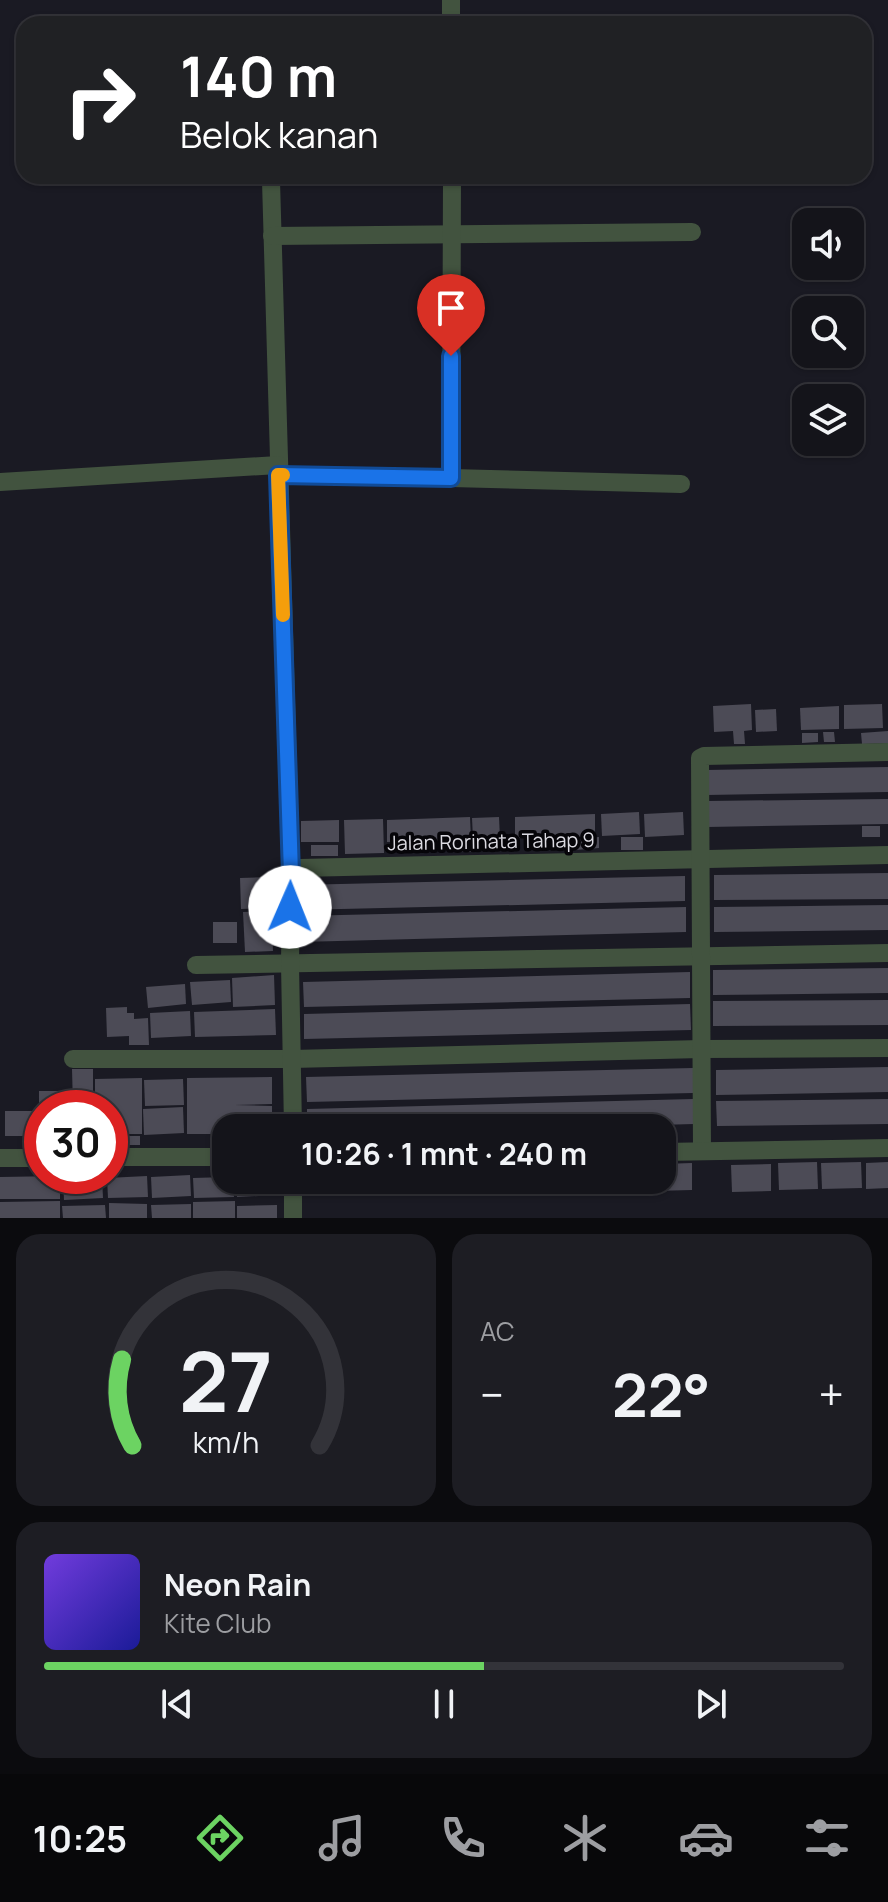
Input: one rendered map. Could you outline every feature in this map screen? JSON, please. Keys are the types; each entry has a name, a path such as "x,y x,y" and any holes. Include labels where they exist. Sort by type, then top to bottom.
{"street":[{"path":"271,184 291,876 293,1114"},
{"path":"451,478 452,184"},
{"path":"272,236 692,232"},
{"path":"0,482 278,470 681,484"},
{"path":"702,1151 700,758 888,752"},
{"name":"Jalan Rorinata Tahap 9","path":"291,876 294,870 300,868 888,855"},
{"path":"196,965 888,953"},
{"path":"73,1059 292,1059 701,1049 888,1048"},
{"path":"676,1152 888,1148"},
{"path":"128,1157 212,1157"},
{"path":"0,1158 24,1158"},
{"path":"293,1194 293,1218"}],"building":[{"path":"751,704 752,730 744,731 745,744 734,744 733,731 714,732 713,706"},
{"path":"882,704 883,728 844,729 844,705"},
{"path":"839,706 839,729 801,730 800,708"},
{"path":"776,709 777,731 756,732 755,710"},
{"path":"888,731 888,743 862,744 861,733"},
{"path":"823,732 834,732 835,742 824,742"},
{"path":"802,733 818,733 818,742 802,743"},
{"path":"888,767 888,792 707,795 706,770"},
{"path":"888,799 888,824 707,827 707,801"},
{"path":"639,812 640,834 602,836 601,814"},
{"path":"683,812 684,835 645,837 644,814"},
{"path":"595,814 595,837 515,838 515,817"},
{"path":"470,817 471,840 387,842 387,820"},
{"path":"499,817 500,839 473,839 472,818"},
{"path":"383,819 384,853 345,854 344,820"},
{"path":"339,820 339,842 301,842 301,821"},
{"path":"862,826 880,826 880,837 862,837"},
{"path":"599,837 599,848 564,851 563,840"},
{"path":"621,837 643,837 643,850 621,850"},
{"path":"453,841 473,841 473,852 453,852"},
{"path":"311,845 338,845 338,856 311,856"},
{"path":"888,873 888,899 714,900 714,875"},
{"path":"685,876 685,901 299,910 298,885"},
{"path":"268,877 269,908 241,909 240,878"},
{"path":"888,905 888,930 714,932 714,907"},
{"path":"686,907 686,932 300,942 299,916"},
{"path":"271,911 273,951 245,952 243,912"},
{"path":"213,922 237,922 237,943 213,943"},
{"path":"888,968 888,993 713,995 713,970"},
{"path":"690,972 690,998 304,1007 303,982"},
{"path":"274,975 275,1005 233,1007 232,978"},
{"path":"230,980 231,1002 192,1005 190,982"},
{"path":"185,984 186,1004 148,1008 146,987"},
{"path":"888,1000 888,1025 713,1026 713,1001"},
{"path":"690,1004 691,1030 304,1039 304,1014"},
{"path":"127,1007 127,1013 134,1013 134,1019 148,1018 149,1045 129,1045 129,1036 107,1037 106,1008"},
{"path":"275,1009 276,1035 195,1037 194,1012"},
{"path":"190,1011 191,1036 151,1038 150,1013"},
{"path":"888,1067 888,1092 716,1095 716,1070"},
{"path":"693,1068 693,1093 307,1102 306,1077"},
{"path":"72,1069 93,1069 93,1090 73,1090"},
{"path":"272,1077 272,1104 234,1105 272,1106 272,1114 212,1114 212,1134 187,1134 187,1078"},
{"path":"142,1078 142,1134 128,1134 128,1090 95,1090 95,1079"},
{"path":"183,1079 184,1105 145,1106 144,1080"},
{"path":"693,1099 694,1124 676,1124 676,1114 307,1114 307,1109"},
{"path":"888,1099 888,1124 717,1126 716,1101"},
{"path":"183,1107 184,1133 144,1135 143,1109"},
{"path":"5,1111 24,1111 24,1136 5,1136"},
{"path":"128,1136 140,1136 140,1145 128,1145"},
{"path":"817,1162 818,1189 779,1190 778,1163"},
{"path":"861,1162 862,1188 822,1189 821,1163"},
{"path":"888,1162 888,1188 866,1189 866,1163"},
{"path":"692,1163 692,1190 676,1190 676,1164"},
{"path":"771,1164 771,1191 732,1192 731,1165"},
{"path":"190,1175 191,1196 152,1198 151,1177"},
{"path":"147,1176 148,1197 108,1198 108,1194 128,1194 128,1177"},
{"path":"0,1177 24,1177 24,1194 60,1194 60,1199 0,1199"},
{"path":"212,1177 212,1194 234,1194 234,1197 194,1198 193,1178"},
{"path":"64,1194 103,1194 103,1198 64,1200"},
{"path":"237,1194 277,1194 277,1195 237,1197"},
{"path":"313,1194 352,1194 352,1195"},
{"path":"60,1201 60,1218 0,1218 0,1202"},
{"path":"235,1201 235,1218 193,1218 193,1202"},
{"path":"109,1203 147,1204 147,1218 109,1218"},
{"path":"191,1204 191,1218 152,1218 151,1205"},
{"path":"105,1205 106,1218 63,1218 62,1206"},
{"path":"277,1205 277,1218 237,1218 237,1206"}],"slow traffic":[{"path":"283,475 278,475 283,615"}],"route":[{"path":"290,907 278,475 451,478 451,356"}]}
